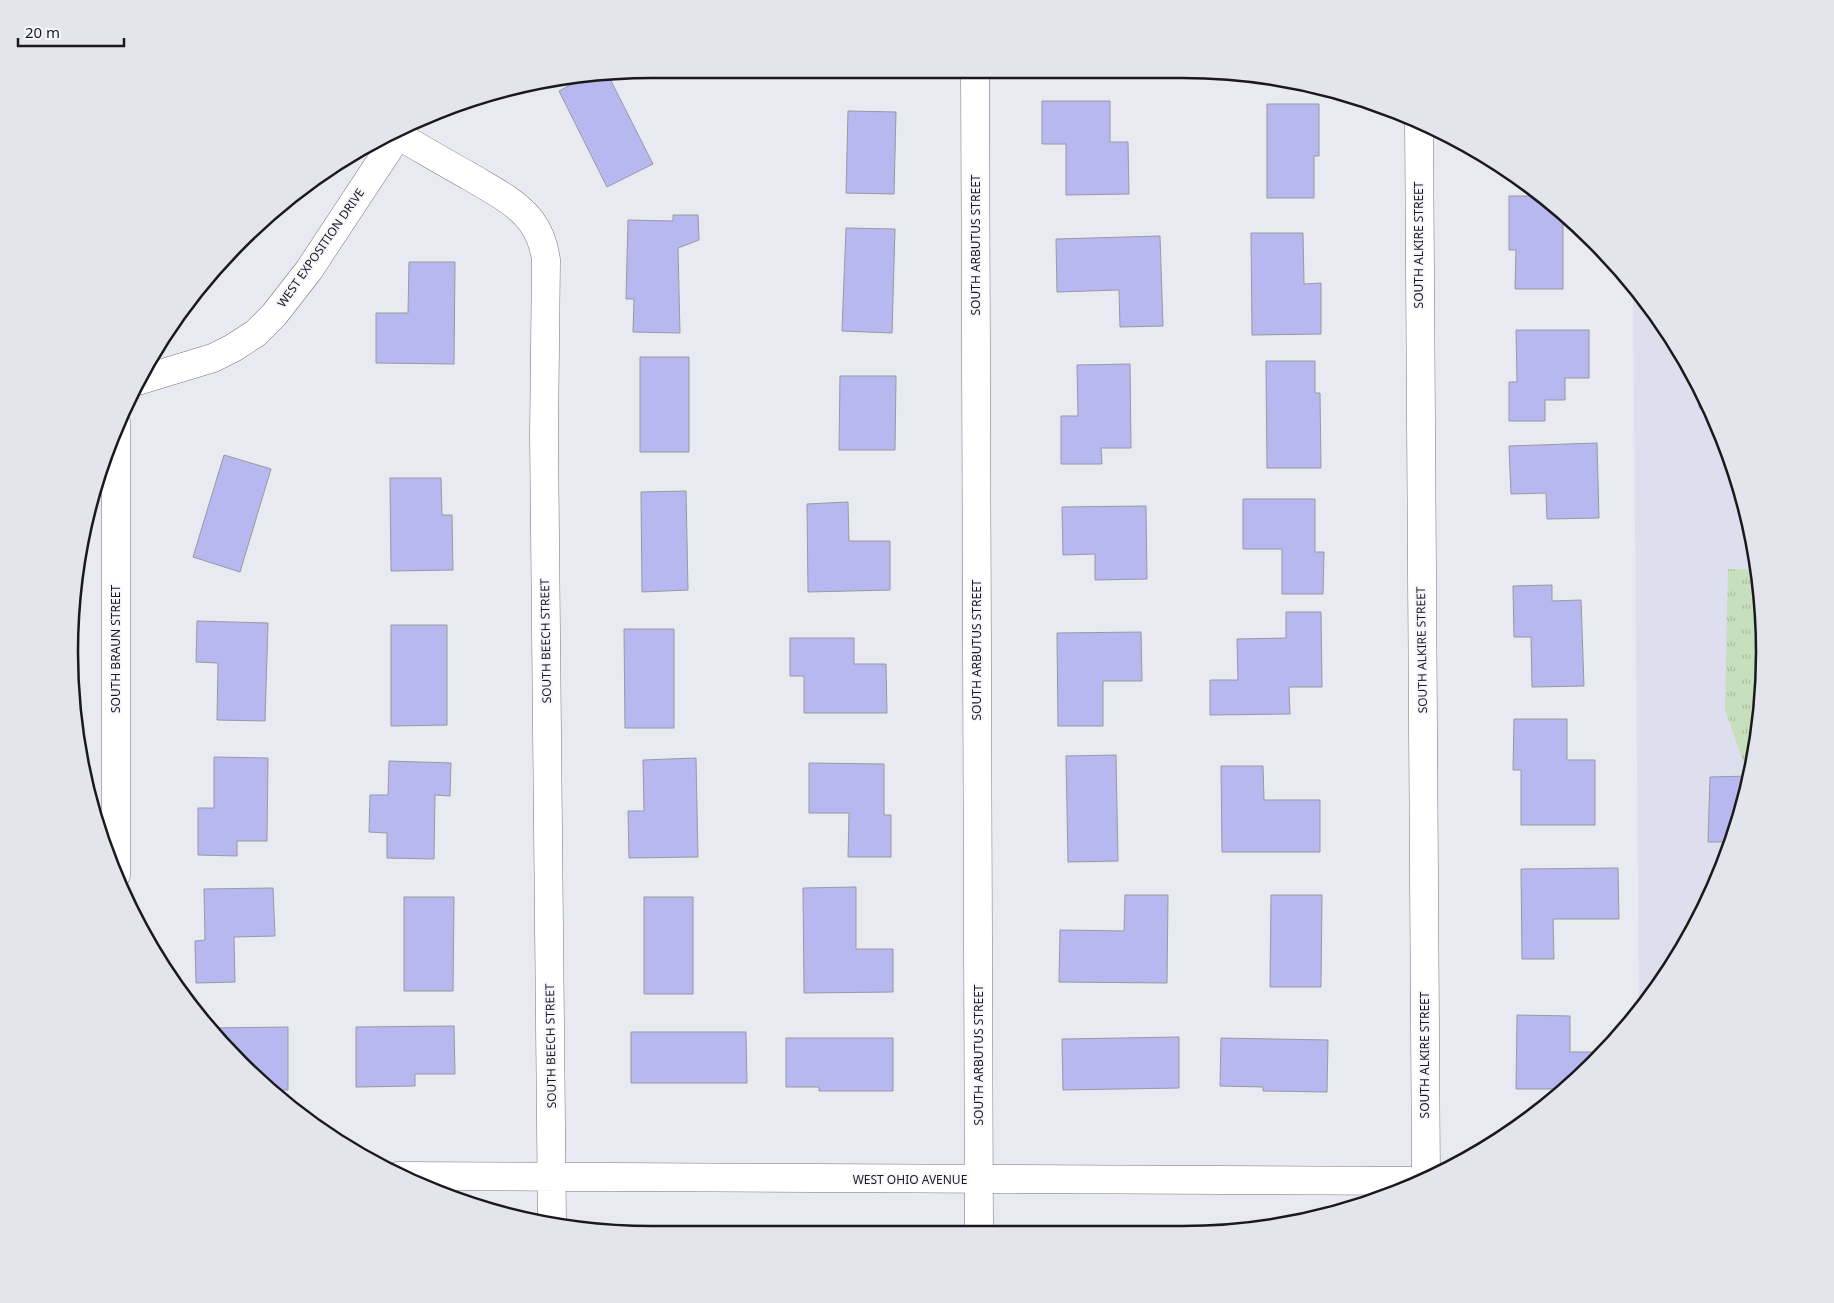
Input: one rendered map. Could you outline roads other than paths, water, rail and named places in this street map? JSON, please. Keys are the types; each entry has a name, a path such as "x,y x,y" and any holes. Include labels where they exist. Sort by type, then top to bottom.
{"street":[{"name":"SOUTH ARBUTUS STREET","path":"975,78 980,1226"},
{"name":"SOUTH ALKIRE STREET","path":"1419,129 1426,1171"},
{"name":"SOUTH BEECH STREET","path":"405,134 501,195 518,208 530,219 538,231 545,253 544,435 552,1216"},
{"name":"WEST EXPOSITION DRIVE","path":"147,378 213,358 256,333 274,315 309,270 397,138"},
{"name":"SOUTH BRAUN STREET","path":"116,445 116,858"},
{"name":"WEST OHIO AVENUE","path":"420,1176 1404,1181"}]}
